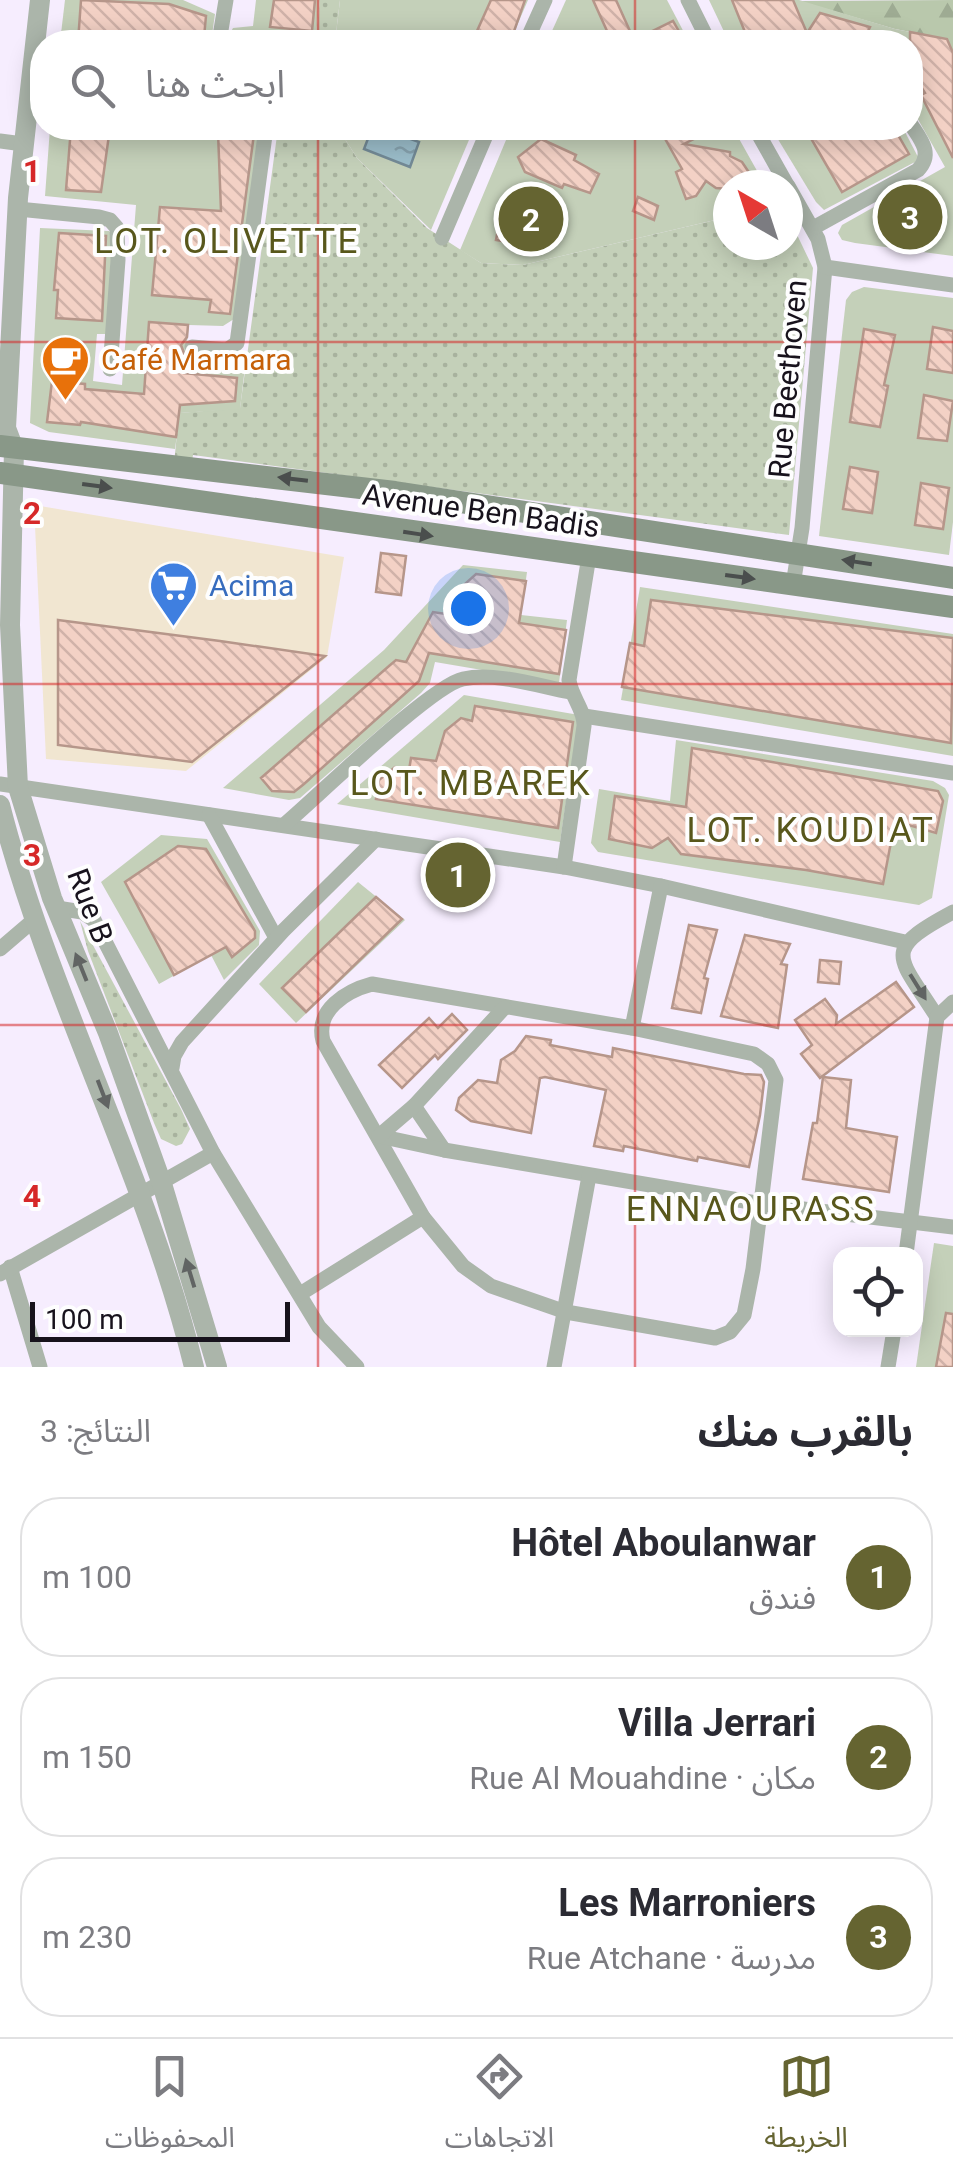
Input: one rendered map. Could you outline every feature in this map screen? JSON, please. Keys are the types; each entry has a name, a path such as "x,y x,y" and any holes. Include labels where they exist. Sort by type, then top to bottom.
{"main road":[{"name":"Avenue Ben Badis","path":"5,440 395,492 953,578"},
{"name":"Avenue Ben Badis","path":"6,474 953,608"}],"street":[{"name":"Rue B","path":"36,30 40,0"},
{"path":"221,30 226,0"},
{"path":"531,30 545,0"},
{"path":"688,0 703,30"},
{"name":"Rue B","path":"30,80 22,144 5,440 9,785 108,1033 162,1184 217,1367"},
{"path":"192,347 227,350 237,343 264,140"},
{"path":"442,238 484,140"},
{"name":"Rue Beethoven","path":"762,140 779,170"},
{"path":"812,228 918,170 927,152 920,140"},
{"path":"0,141 22,144"},
{"path":"18,208 110,220 117,228 110,370"},
{"name":"Rue Beethoven","path":"794,585 825,268 803,212"},
{"path":"825,268 953,285"},
{"path":"564,868 584,716 570,692 568,680 589,556"},
{"path":"284,826 426,702 461,679 484,677 570,692"},
{"path":"584,716 953,773"},
{"path":"9,785 564,868 662,886 905,942"},
{"name":"Rue B","path":"1,810 35,919 141,1194 194,1367"},
{"path":"210,815 276,938"},
{"path":"172,1068 182,1042 276,938 376,839"},
{"path":"632,1028 662,886"},
{"path":"56,908 82,912 94,920 214,1153 319,1327 357,1367"},
{"path":"938,1017 906,968 902,952 905,942 918,931 953,912"},
{"path":"0,949 35,919"},
{"path":"372,984 632,1028 754,1054 768,1064 776,1080 744,1316 730,1332 715,1338 566,1312 490,1286 463,1266 424,1216 322,1041 319,1028 339,999 354,988 372,984"},
{"path":"907,1247 938,1017 953,1002"},
{"path":"379,1136 414,1106 504,1008"},
{"path":"414,1106 444,1150"},
{"path":"379,1136 762,1204 953,1227"},
{"path":"40,1367 5,1270 214,1153"},
{"path":"554,1367 589,1176"},
{"path":"300,1294 424,1216"},
{"path":"888,1367 893,1337"}],"shaded area":[{"path":"34,505 344,557 327,657 186,771 46,759"}],"green space":[{"path":"65,0 183,0 215,14 213,30 61,30"},
{"path":"256,0 320,0 316,30 232,30 253,26"},
{"path":"320,0 340,0 336,30 316,30"},
{"path":"340,0 528,0 515,30 336,30"},
{"path":"566,0 667,0 683,30 552,30"},
{"path":"709,0 799,0 900,30 723,30"},
{"path":"953,0 953,53 947,39 923,34 923,30 895,29 799,1"},
{"path":"923,34 947,39 953,53 953,256 842,240 838,233 842,225 945,167 923,128"},
{"path":"49,140 258,140 234,319 223,326 189,325 185,360 245,367 240,409 180,413 175,449 49,432 30,423 40,228 109,231 112,235 108,334 97,334 93,381 122,385 136,205 45,196"},
{"path":"276,140 346,140 357,158 427,228 481,263 523,265 713,221 713,260 803,260 803,247 813,268 789,535 193,455 191,467 174,464 179,413 240,408"},
{"path":"346,140 469,140 431,230 357,158"},
{"path":"506,140 740,140 757,170 713,170 713,221 523,265 481,263 460,250"},
{"path":"778,140 909,140 918,157 915,162 824,210 803,181 803,170 797,170"},
{"path":"864,287 953,298 953,522 949,555 819,536 846,300"},
{"path":"463,565 527,572 521,615 567,620 559,683 435,662 430,683 421,693 300,798 289,800 223,788 384,650"},
{"path":"640,587 953,634 953,756 621,700"},
{"path":"464,695 579,715 560,842 337,804"},
{"path":"676,740 933,781 945,788 949,795 932,898 919,905 598,852 591,843 599,789 670,801"},
{"path":"161,835 207,839 260,931 259,945 224,980 211,955 159,984 101,882"},
{"path":"358,882 405,920 296,1023 259,984"},
{"path":"80,921 181,1109 190,1129 182,1144 176,1146 161,1139"},
{"path":"934,1243 953,1246 953,1367 916,1367"}],"water":[{"path":"367,140 419,142 410,167 364,149"}],"building":[{"path":"81,0 169,4 206,16 205,30 79,30"},
{"path":"274,0 315,0 312,30 270,27"},
{"path":"491,0 525,0 514,30 477,30"},
{"path":"593,0 616,0 630,30 607,30"},
{"path":"732,0 793,0 806,30 744,30"},
{"path":"820,13 870,27 869,30 809,30"},
{"path":"673,21 678,30 655,30"},
{"path":"923,34 947,39 953,53 953,158 923,99"},
{"path":"70,140 108,140 101,192 66,190"},
{"path":"218,140 253,140 230,314 209,312 211,300 152,295 160,207 221,211"},
{"path":"543,140 576,155 574,160 599,174 590,193 564,184 562,188 525,172 518,157"},
{"path":"666,140 692,140 684,144 730,152 747,170 713,170 713,186 706,181 696,196 686,199 676,172 682,169"},
{"path":"812,140 901,140 909,154 842,192"},
{"path":"510,195 552,204 566,223 542,235 532,222 527,245 496,240 501,214 507,215"},
{"path":"638,197 658,206 654,220 633,211"},
{"path":"59,233 106,236 102,321 56,318"},
{"path":"149,322 188,325 187,337 181,345 184,373 237,378 235,401 180,405 176,437 81,422 47,422 52,381 85,384 85,389 144,394"},
{"path":"933,327 953,331 953,373 927,369"},
{"path":"864,329 895,335 880,427 850,422"},
{"path":"924,395 953,401 947,441 918,438"},
{"path":"850,467 878,472 872,513 843,509"},
{"path":"921,483 949,488 943,529 915,525"},
{"path":"381,553 406,556 401,595 376,592"},
{"path":"476,574 526,581 519,623 566,630 559,674 429,653 419,681 304,784 294,792 272,791 261,778 396,660 406,662 433,612 453,615 456,592"},
{"path":"651,600 953,638 951,743 622,687 630,643 644,646"},
{"path":"58,620 325,656 192,762 58,745"},
{"path":"475,706 573,722 558,828 376,799 379,780 395,767 409,770 411,758 436,761 445,731 461,718 472,721"},
{"path":"692,748 938,791 943,801 936,833 895,821 883,884 681,854 668,838 652,848 609,839 615,796 686,807"},
{"path":"178,846 206,849 255,931 255,938 232,957 226,947 174,975 125,882"},
{"path":"376,897 402,919 306,1012 282,988"},
{"path":"689,925 717,930 704,978 708,979 701,1013 672,1008"},
{"path":"745,935 790,944 781,964 787,965 778,1028 721,1016"},
{"path":"820,960 841,962 839,984 818,982"},
{"path":"896,982 914,1007 820,1078 801,1054 812,1045 795,1020 825,999 837,1015 836,1024"},
{"path":"452,1014 467,1030 402,1088 379,1065 429,1018 438,1028"},
{"path":"526,1036 551,1040 550,1045 612,1057 613,1048 761,1075 764,1082 760,1115 749,1167 624,1146 623,1151 594,1146 606,1090 545,1077 540,1078 531,1133 471,1121 456,1110 459,1098 478,1080 497,1083 501,1060 515,1051"},
{"path":"823,1077 851,1080 846,1128 897,1137 889,1192 803,1179"},
{"path":"946,1313 953,1314 953,1367 936,1367"}],"place":[{"name":"Les Marroniers","path":"910,217"},
{"name":"Villa Jerrari","path":"531,219"},
{"name":"Café Marmara","path":"66,402"},
{"name":"Acima","path":"174,628"},
{"name":"Hôtel Aboulanwar","path":"458,875"}],"district":[{"name":"LOT. OLIVETTE","path":"227,241"},
{"name":"LOT. MBAREK","path":"471,783"},
{"name":"LOT. KOUDIAT","path":"811,830"},
{"name":"ENNAOURASS","path":"751,1209"}]}
